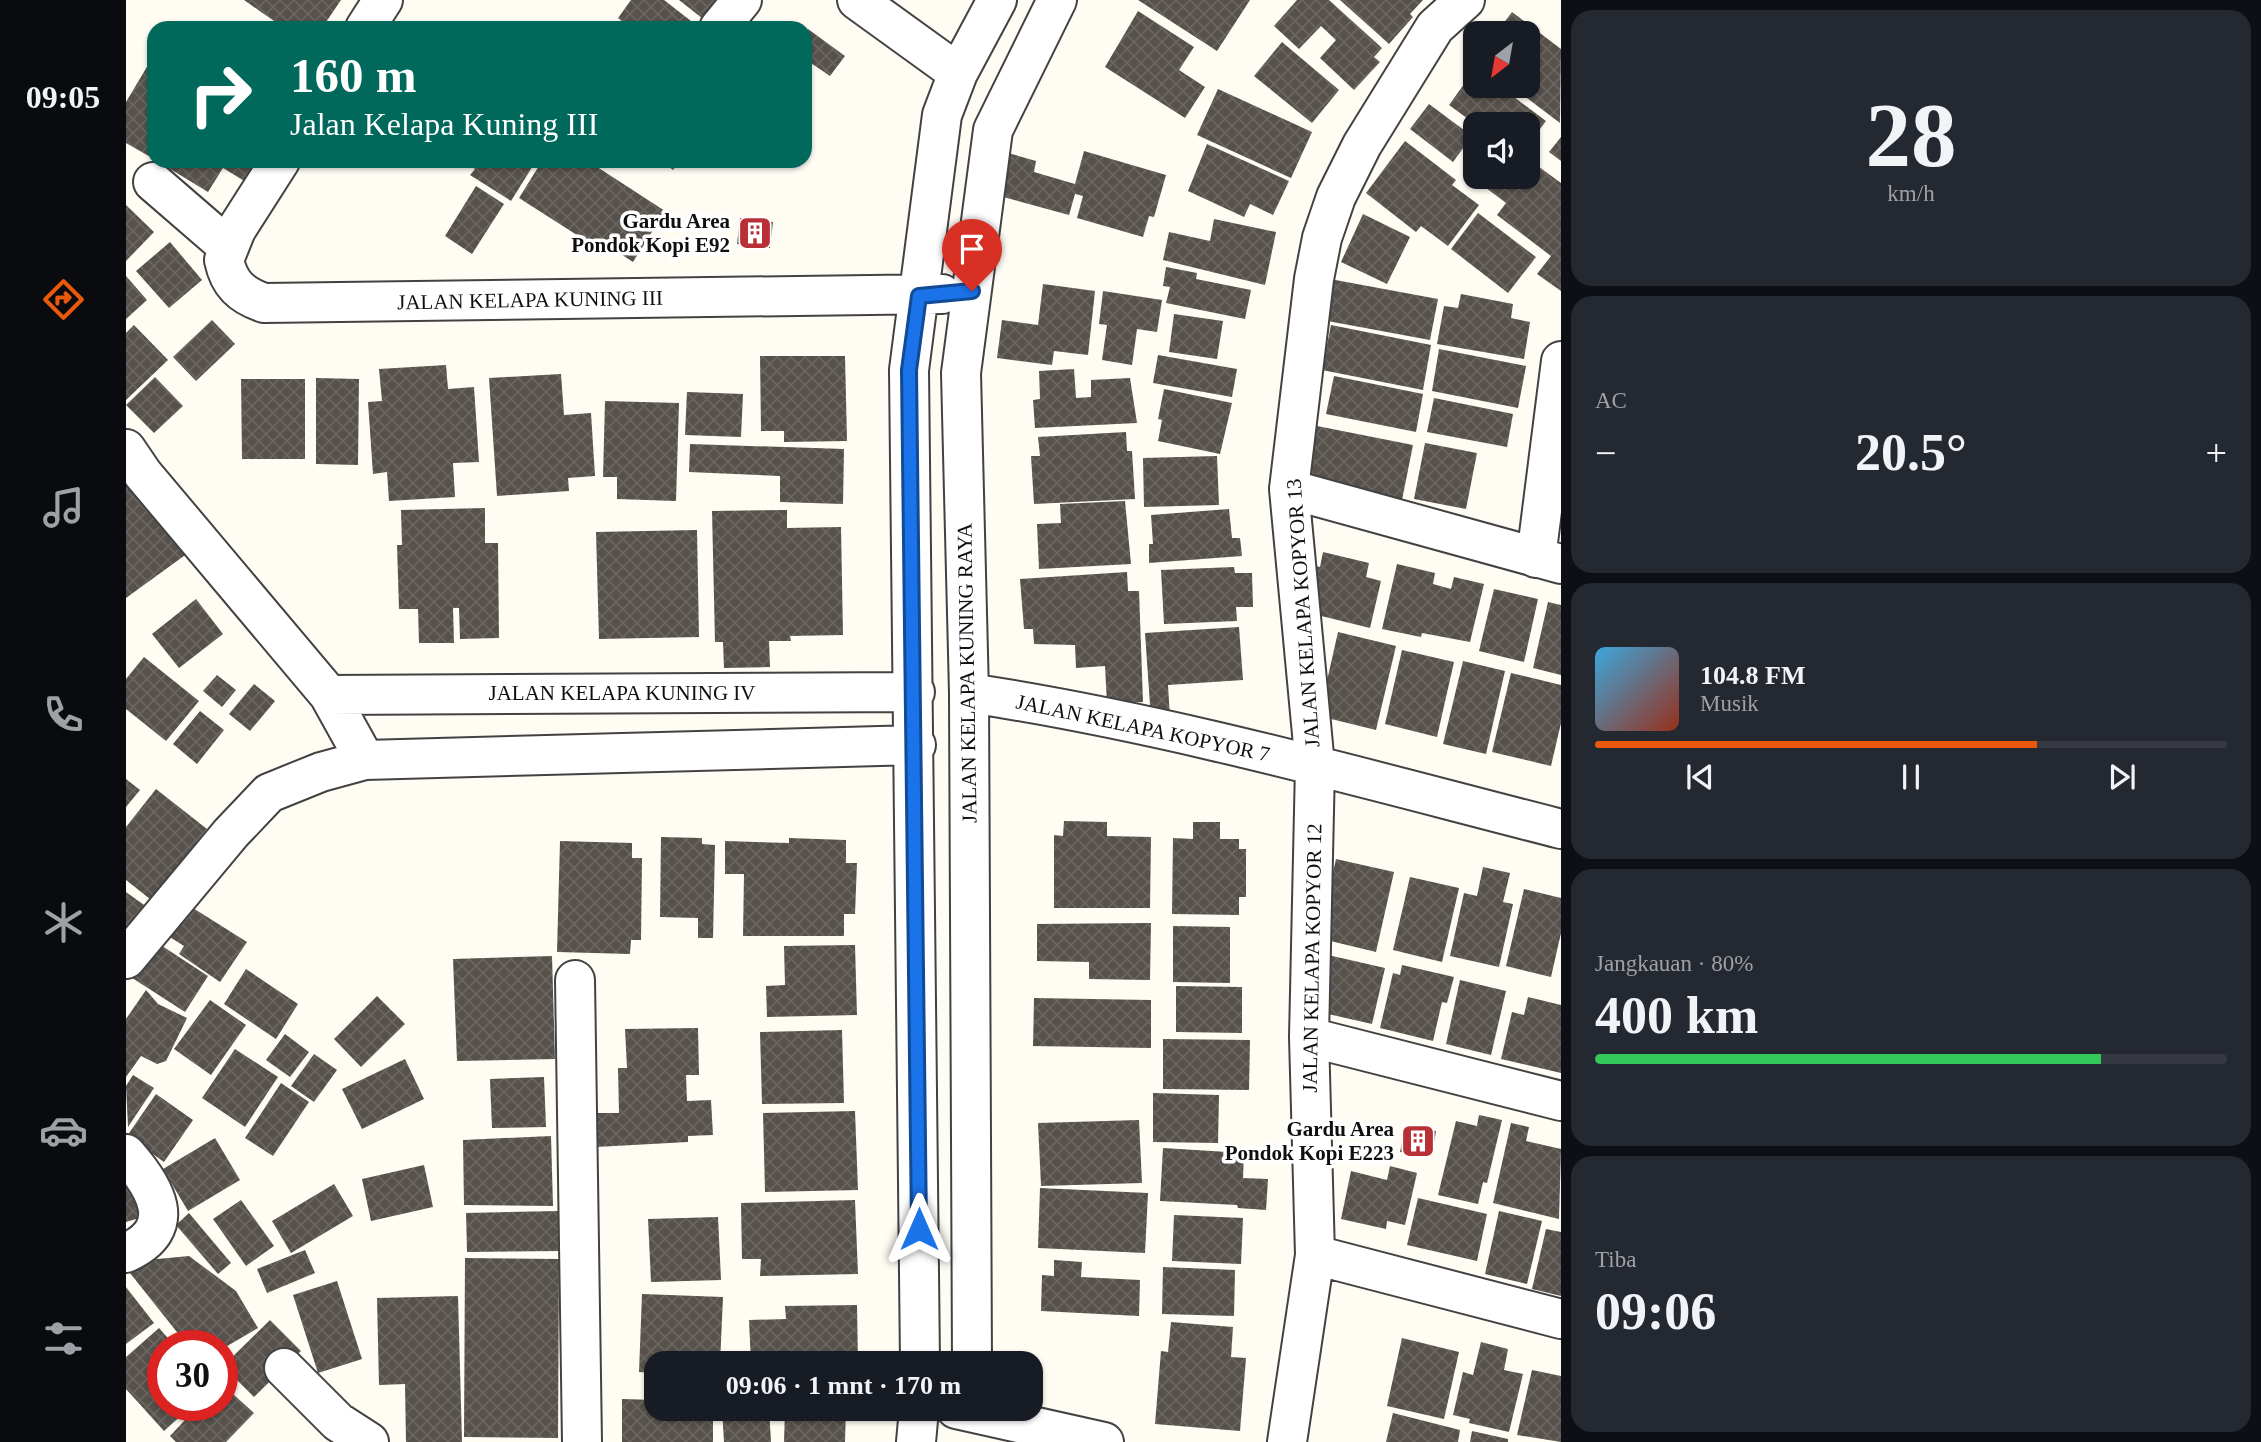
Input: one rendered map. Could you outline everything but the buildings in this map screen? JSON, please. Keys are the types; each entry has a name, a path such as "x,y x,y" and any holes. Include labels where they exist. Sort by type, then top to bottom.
{"street":[{"path":"370,21 383,0"},
{"path":"725,21 742,0"},
{"path":"857,0 958,73"},
{"path":"920,1351 916,745 909,370 942,115 958,73 997,0"},
{"name":"JALAN KELAPA KUNING RAYA","path":"972,1351 969,693 961,373 993,130 1058,0"},
{"name":"JALAN KELAPA KOPYOR 13","path":"1315,766 1289,489 1314,279 1322,238 1336,197 1369,134 1435,27 1465,0"},
{"path":"153,182 227,246 276,168"},
{"name":"JALAN KELAPA KUNING III","path":"227,246 224,260 235,287 248,298 264,303 919,296 972,291"},
{"path":"1289,489 1549,561 1561,361"},
{"path":"126,449 143,474 329,695 365,760"},
{"name":"JALAN KELAPA KUNING IV","path":"329,695 915,692"},
{"name":"JALAN KELAPA KOPYOR 7","path":"969,693 1056,706 1315,766 1561,829"},
{"path":"126,959 231,833 269,793 321,772 365,760 916,745"},
{"name":"JALAN KELAPA KOPYOR 12","path":"1287,1442 1315,1255 1309,1037 1315,766"},
{"path":"575,980 582,1442"},
{"path":"1309,1037 1561,1101"},
{"path":"126,1154 145,1175 160,1209 157,1226 147,1240 126,1253"},
{"path":"1315,1255 1561,1319"},
{"path":"284,1368 338,1422 369,1442"},
{"path":"916,1442 918,1421"},
{"path":"984,1421 1104,1442"}],"place":[{"name":"Gardu Area Pondok Kopi E92","path":"755,233"},
{"name":"Gardu Area Pondok Kopi E223","path":"1418,1141"}],"route":[{"path":"919,1229 916,745 909,370 919,296 972,291"}]}
